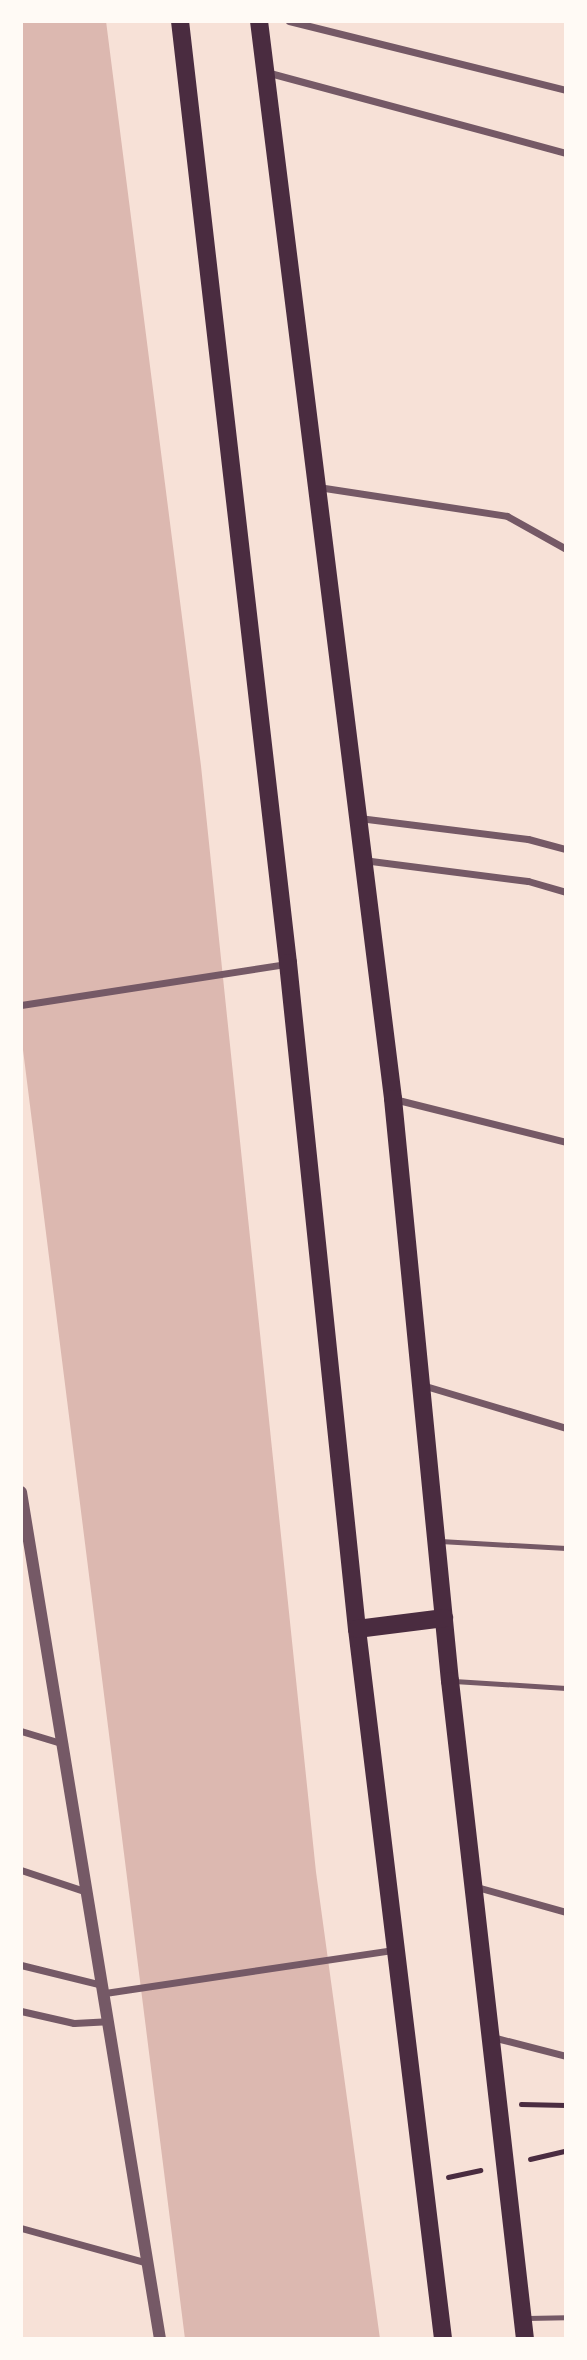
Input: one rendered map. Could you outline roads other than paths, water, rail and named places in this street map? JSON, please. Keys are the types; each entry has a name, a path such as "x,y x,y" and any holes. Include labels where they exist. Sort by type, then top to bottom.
{"main road":[{"path":"180,21 288,963 357,1629 443,2339"},
{"path":"259,21 355,818 393,1099 450,1681 496,2104 525,2339"},
{"path":"357,1629 444,1618"}],"street":[{"path":"289,21 566,90"},
{"path":"264,71 566,153"},
{"path":"314,486 507,516 566,549"},
{"path":"355,818 528,839 566,849"},
{"path":"361,860 528,881 566,892"},
{"path":"21,1005 288,963"},
{"path":"393,1099 566,1142"},
{"path":"421,1385 566,1428"},
{"path":"21,1492 25,1546 65,1745 107,2021 160,2339"},
{"path":"21,1731 65,1745"},
{"path":"21,1870 88,1892"},
{"path":"472,1886 566,1912"},
{"path":"21,1965 104,1989 134,1989 394,1950"},
{"path":"21,2011 74,2022 107,2021"},
{"path":"489,2036 566,2056"},
{"path":"21,2228 148,2263"}],"lane":[{"path":"437,1541 566,1548"},
{"path":"450,1681 566,1688"},
{"path":"523,2318 566,2317"}]}
